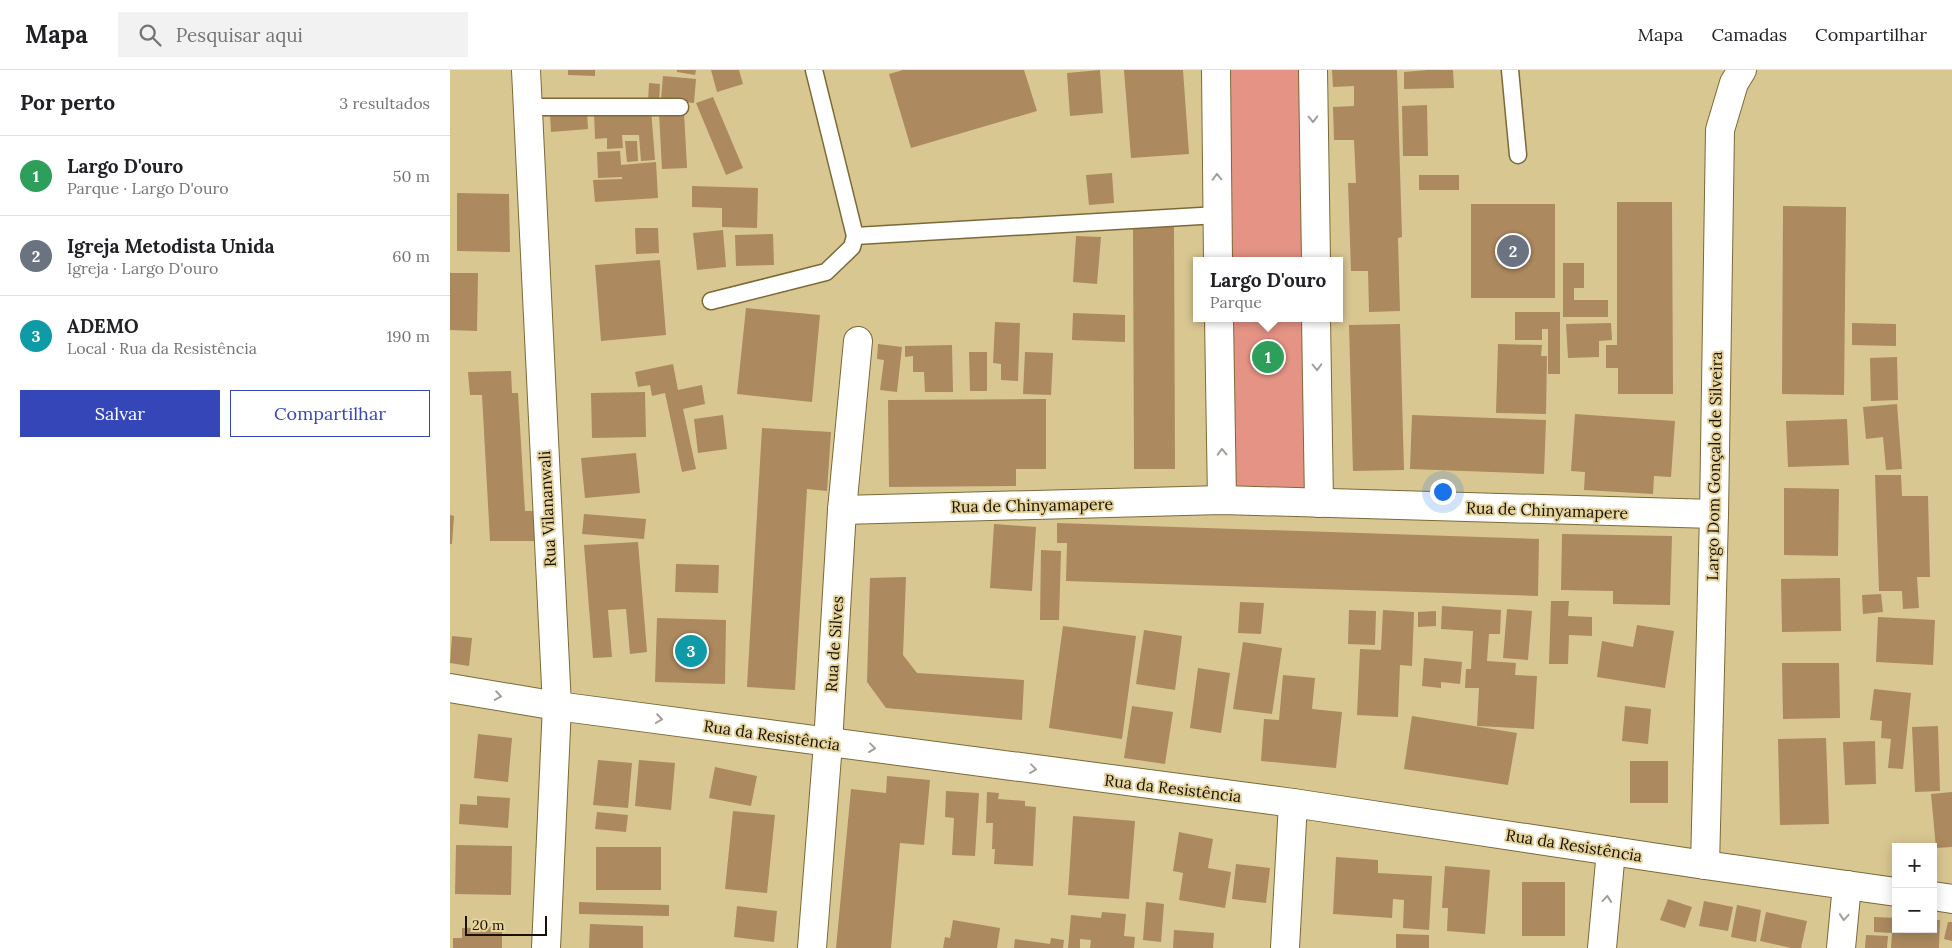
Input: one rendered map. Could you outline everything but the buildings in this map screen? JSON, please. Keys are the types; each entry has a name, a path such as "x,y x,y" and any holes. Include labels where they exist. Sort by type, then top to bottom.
{"street":[{"name":"Rua Vilananwali","path":"526,70 557,706 546,948"},
{"path":"1216,70 1218,257"},
{"path":"1313,70 1316,257"},
{"name":"Largo Dom Gonçalo de Silveira","path":"1704,866 1714,514 1720,130 1734,83 1742,70"},
{"path":"1219,322 1222,500"},
{"path":"1316,322 1319,503"},
{"name":"Rua de Silves","path":"812,948 828,743 842,510 858,341"},
{"name":"Rua de Chinyamapere","path":"842,510 1222,500 1714,514"},
{"name":"Rua da Resistência","path":"450,688 557,706 828,743 1293,803 1611,850 1704,866 1892,891"},
{"path":"1285,948 1293,803"},
{"path":"1602,948 1611,850"},
{"path":"1841,948 1847,885"},
{"path":"1937,897 1952,899"}],"lane":[{"path":"711,301 826,272 852,247 855,236 814,70"},
{"path":"1510,70 1518,154"},
{"path":"528,107 680,107"},
{"path":"855,236 1218,215"}],"shaded area":[{"path":"1216,70 1313,70 1316,257 1218,257"},
{"path":"1219,322 1316,322 1319,503 1222,500"}],"place":[{"name":"Igreja Metodista Unida","path":"1513,251"},
{"name":"Largo D'ouro","path":"1268,357"},
{"name":"ADEMO","path":"691,651"}]}
